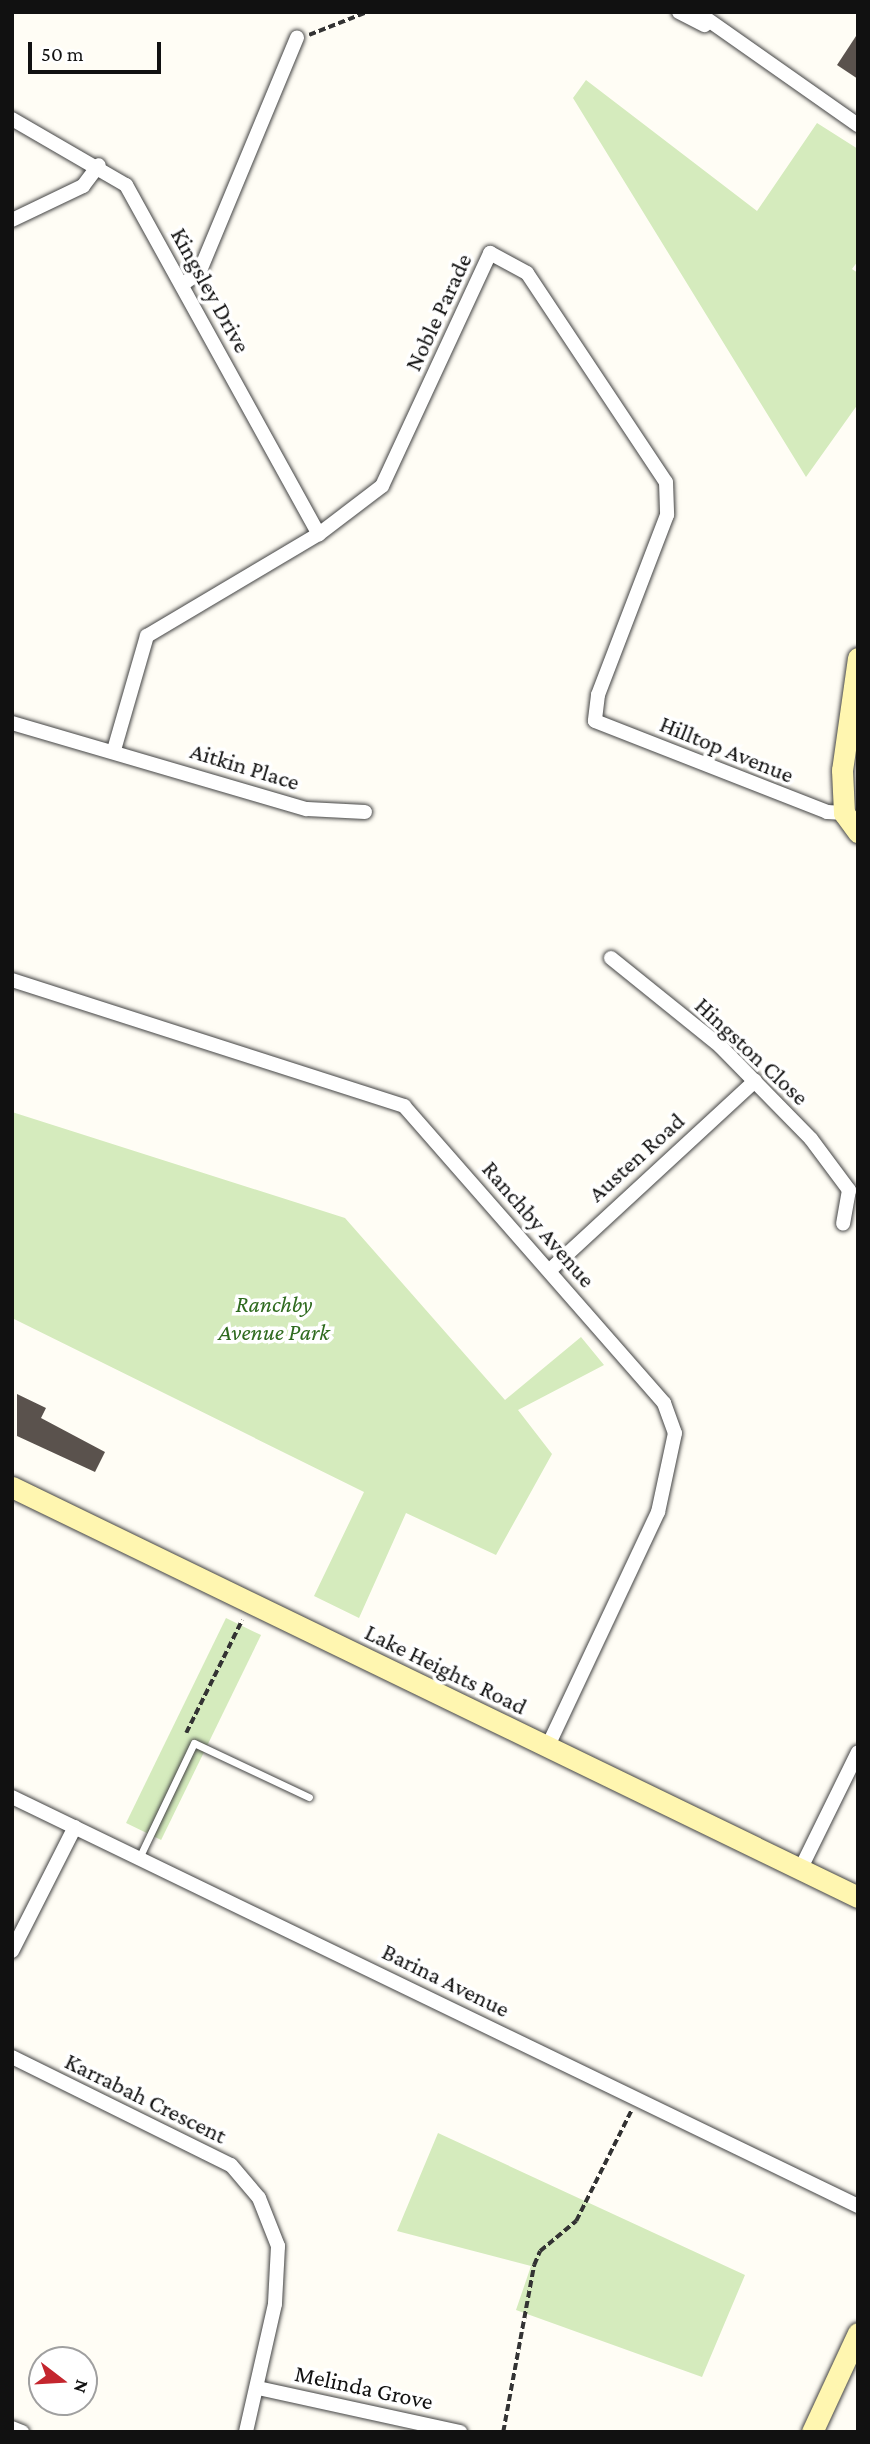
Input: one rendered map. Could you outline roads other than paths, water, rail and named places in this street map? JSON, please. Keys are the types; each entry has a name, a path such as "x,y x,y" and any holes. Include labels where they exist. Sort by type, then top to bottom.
{"main road":[{"path":"858,658 842,769 844,813 858,832"},
{"name":"Lake Heights Road","path":"12,1487 858,1897"},
{"path":"812,2432 858,2333"}],"street":[{"path":"679,12 722,34"},
{"path":"696,12 722,34 858,125"},
{"path":"183,284 199,274 297,38"},
{"name":"Kingsley Drive","path":"12,119 99,165 126,185 319,534"},
{"path":"12,220 83,186 99,165"},
{"name":"Noble Parade","path":"114,750 148,636 319,534 382,486 490,253 527,273 666,482 667,515 598,695 595,721"},
{"name":"Hilltop Avenue","path":"595,721 827,812 844,813"},
{"name":"Aitkin Place","path":"12,723 114,750 307,809 365,812"},
{"name":"Hingston Close","path":"611,958 755,1081 853,1191 844,1223"},
{"name":"Ranchby Avenue","path":"12,980 404,1106 550,1269 664,1403 675,1433 658,1512 547,1748"},
{"name":"Austen Road","path":"550,1269 755,1081"},
{"path":"800,1870 858,1752"},
{"name":"Barina Avenue","path":"12,1797 141,1856 858,2206"},
{"path":"12,1951 75,1827"},
{"name":"Karrabah Crescent","path":"12,2057 231,2165 259,2198 278,2246 275,2304 246,2432"},
{"name":"Melinda Grove","path":"258,2388 460,2432"},
{"path":"12,2428 22,2432"}],"lane":[{"path":"141,1856 194,1743 309,1797"}],"park label":[{"name":"Ranchby Avenue Park","path":"274,1318"}]}
